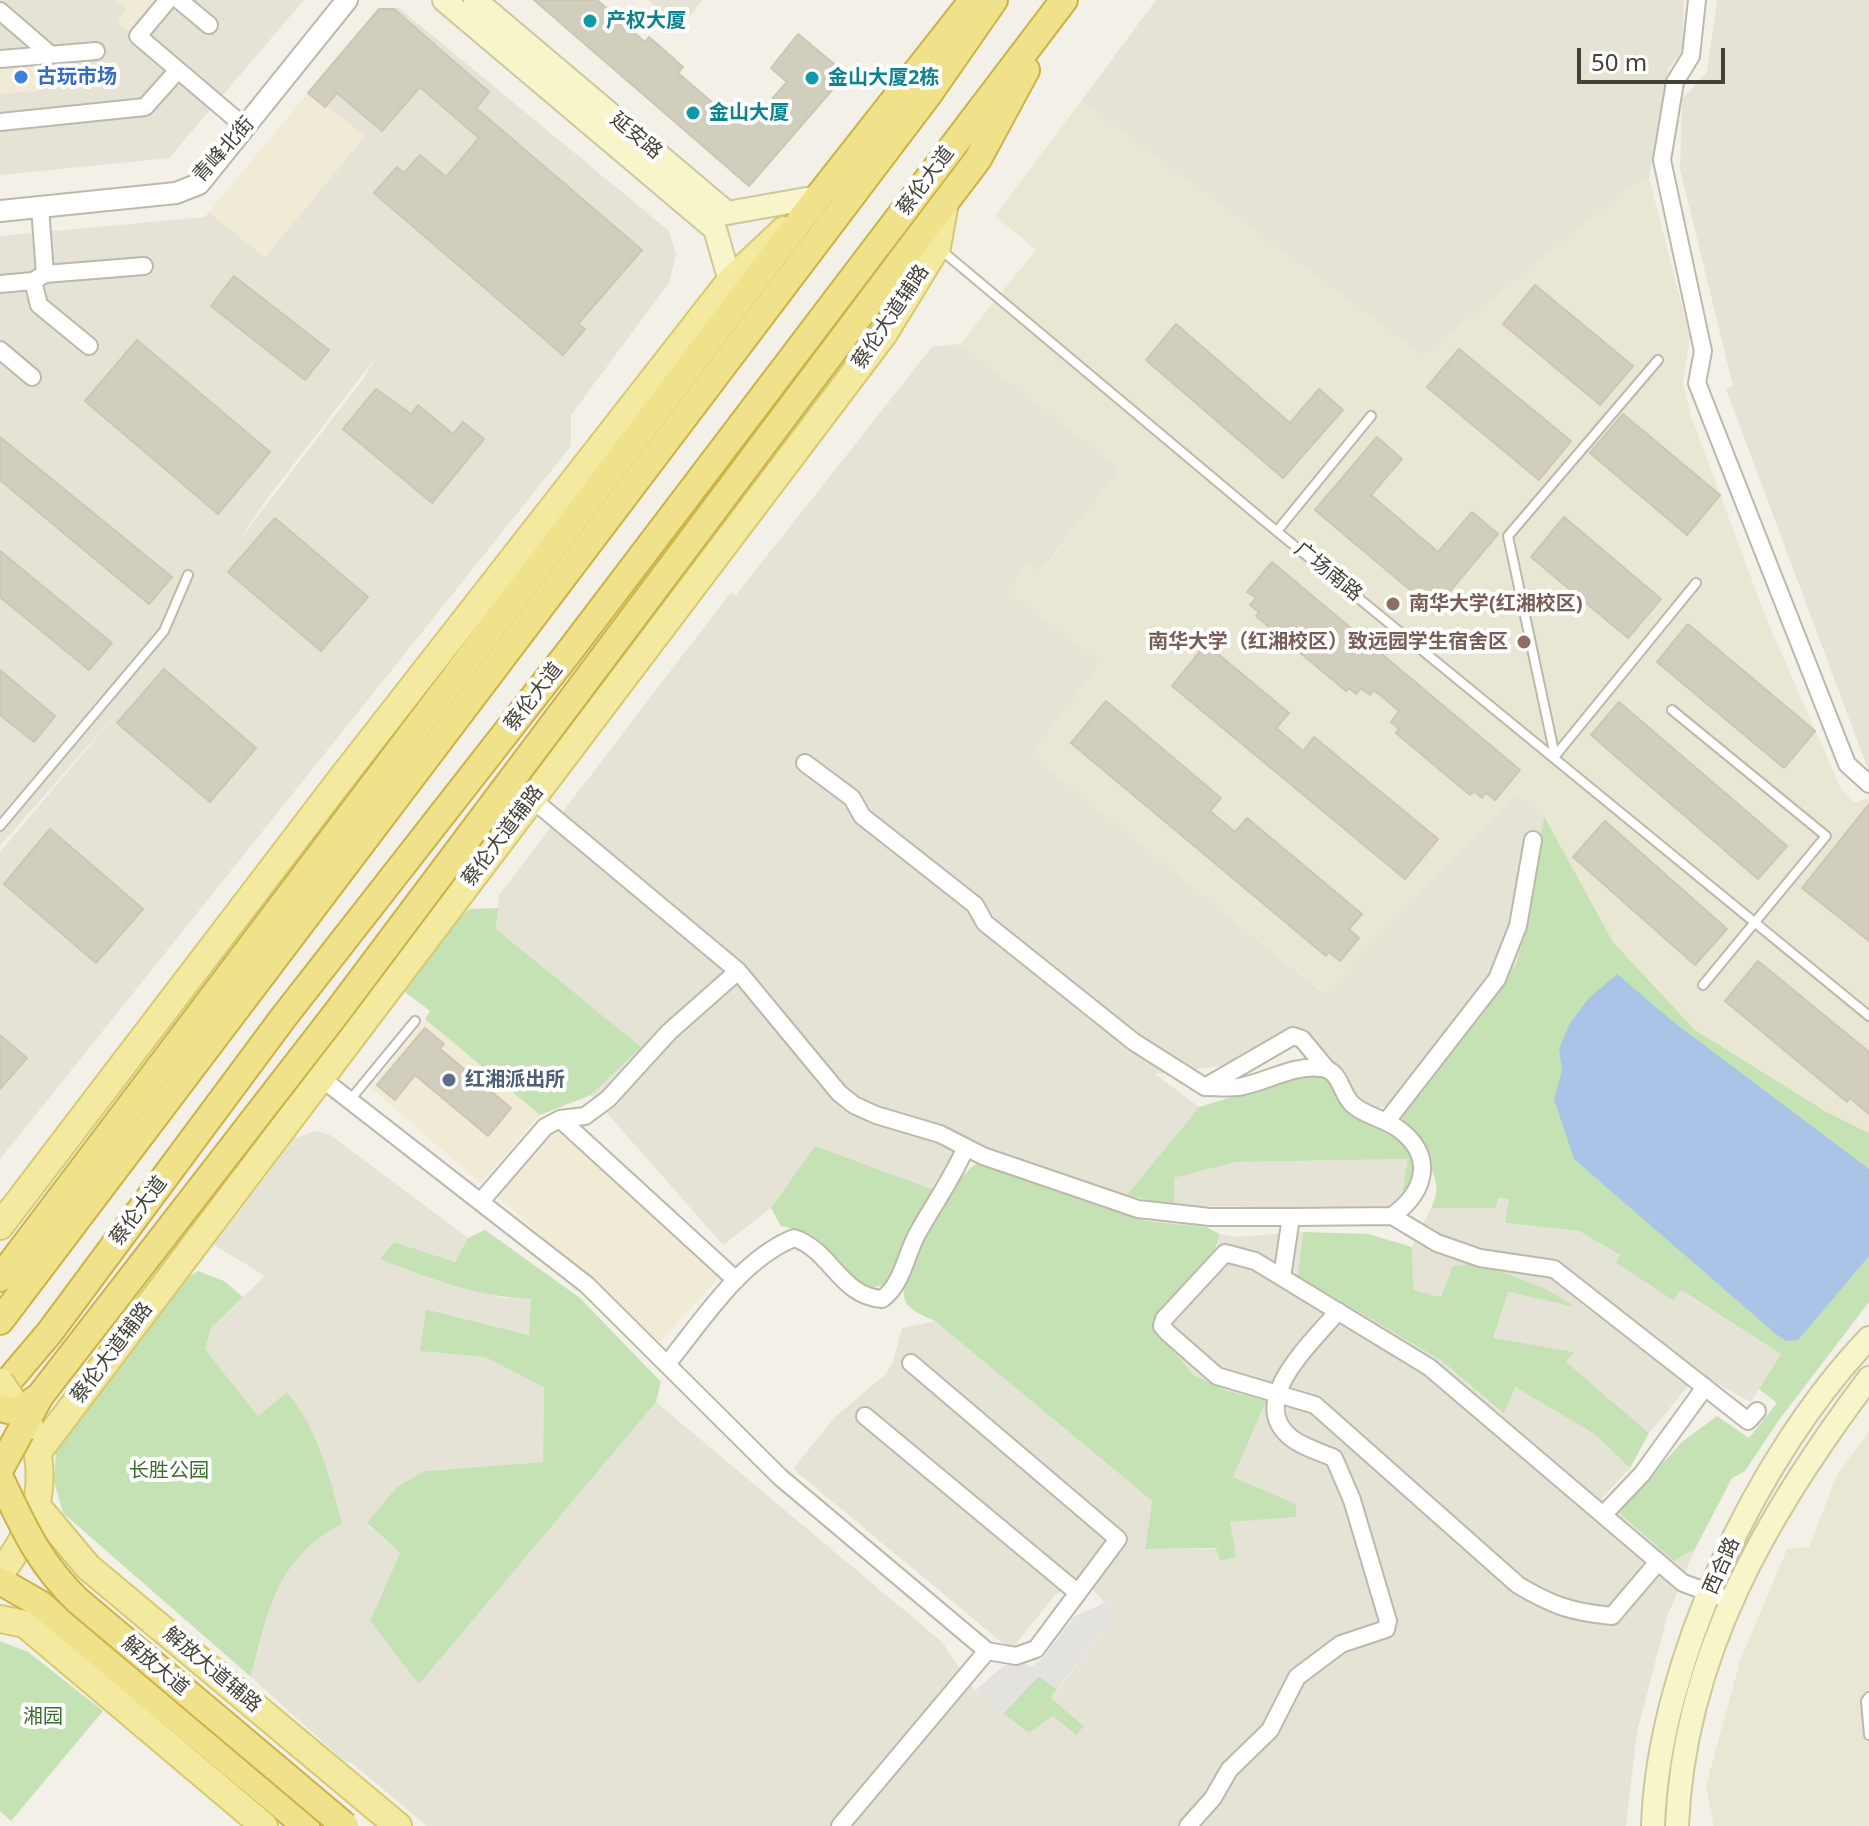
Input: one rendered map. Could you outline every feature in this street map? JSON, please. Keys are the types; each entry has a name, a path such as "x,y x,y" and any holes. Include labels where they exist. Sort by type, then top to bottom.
{"highway":[{"path":"0,1278 818,197 973,0"},
{"path":"0,1321 928,95 994,0"},
{"path":"0,1469 40,1396 335,1015 900,262 944,208 978,159 1064,0"},
{"name":"蔡伦大道","path":"0,1391 50,1332 283,1018 569,652 1064,0"},
{"path":"0,1408 17,1412 40,1396"},
{"path":"30,1542 20,1482 24,1442 40,1396"},
{"name":"解放大道","path":"0,1478 30,1542 49,1573 345,1826"},
{"name":"解放大道","path":"0,1581 40,1604 306,1826"},
{"path":"0,1589 40,1604"}],"main road":[{"name":"延安路","path":"444,0 715,229 730,281"},
{"name":"延安路","path":"475,0 727,213 818,197"},
{"path":"0,1226 341,779 730,281 818,197"},
{"name":"蔡伦大道辅路","path":"35,1440 321,1078 883,335 937,247 944,208"},
{"name":"西合路","path":"1677,1826 1691,1711 1720,1596 1728,1548 1759,1491 1806,1419 1869,1338"},
{"name":"西合路","path":"1653,1826 1660,1757 1671,1700 1720,1596 1869,1378"},
{"path":"0,1382 22,1410 35,1440 36,1505 26,1539 0,1574"},
{"name":"解放大道辅路","path":"36,1505 88,1567 398,1826"},
{"path":"0,1619 25,1624 264,1826"}],"street":[{"path":"168,0 138,36 245,127"},
{"path":"179,0 209,25"},
{"name":"青峰北街","path":"0,211 176,193 199,184 347,0"},
{"path":"1697,0 1691,56 1675,82 1662,160 1703,351 1697,383 1847,764 1869,784"},
{"path":"0,11 51,55"},
{"path":"0,59 96,51"},
{"path":"0,122 145,107 178,70"},
{"path":"40,207 39,305 89,346"},
{"path":"0,284 144,266"},
{"path":"0,350 32,377"},
{"path":"805,763 852,798 862,816 975,905 985,923 1134,1042 1205,1087 1238,1087 1308,1067 1326,1068"},
{"path":"532,799 738,971 839,1093 854,1105 1138,1209 1210,1217 1392,1216 1437,1243 1480,1258 1554,1269 1748,1421 1757,1411"},
{"path":"1386,1122 1497,979 1518,926 1533,840"},
{"path":"482,1200 545,1127 560,1119 585,1116 608,1099 669,1032 738,971"},
{"path":"1205,1087 1293,1036 1302,1039 1339,1079 1352,1104 1402,1131 1419,1154 1424,1172 1406,1206 1392,1216"},
{"path":"321,1078 482,1200 587,1285 780,1477 987,1651 1016,1656 1036,1649 1118,1539 911,1363"},
{"path":"560,1119 736,1280"},
{"path":"667,1364 736,1280 781,1243 794,1238 818,1252 852,1289 867,1298 882,1299 897,1282 918,1231 949,1185 966,1147"},
{"path":"1282,1277 1291,1217"},
{"path":"1658,1562 1612,1616 1572,1612 1551,1605 1518,1585 1315,1405 1217,1376 1162,1326 1205,1272 1225,1253 1255,1261 1429,1367 1683,1583 1720,1596"},
{"path":"1188,1826 1213,1798 1229,1770 1270,1730 1297,1677 1341,1644 1386,1629 1388,1621 1352,1500 1334,1458 1290,1438 1278,1423 1273,1408 1282,1382 1338,1311"},
{"path":"1603,1515 1642,1474 1705,1387"},
{"path":"865,1416 1078,1593"},
{"path":"840,1826 987,1651"}],"lane":[{"name":"广场南路","path":"937,247 1277,531 1869,1016"},
{"path":"1555,756 1508,536 1658,360"},
{"path":"1277,531 1371,416"},
{"path":"0,826 164,631 188,575"},
{"path":"1555,756 1696,583"},
{"path":"1672,710 1826,836 1703,985"},
{"path":"350,1100 415,1021"},
{"path":"1869,1697 1869,1735"}],"shaded area":[{"path":"0,0 304,0 169,158 0,175"},
{"path":"116,0 158,0 130,32 117,22 126,9"},
{"path":"648,0 702,0 681,28"},
{"path":"1156,0 1684,0 1682,52 1668,69 1649,178 1634,184 1423,356 1081,101"},
{"path":"1717,0 1869,0 1869,772 1726,389 1733,386 1680,169 1682,99 1707,72"},
{"path":"399,8 669,231 676,255 669,283 571,415 571,446 0,1159 0,852 123,706 0,846 0,236 205,217 209,212 265,257 365,136 308,93 379,9","holes":["377,356 363,379 237,543 266,500"]},
{"name":"古玩市场","path":"39,60 44,90 0,94 0,64"},
{"path":"308,93 365,136 265,257 209,212"},
{"name":"南华大学(红湘校区)","path":"1081,101 1423,356 1634,184 1649,178 1690,337 1683,383 1691,416 1766,618 1841,789 1854,803 1869,797 1869,1133 1825,1111 1695,1030 1613,942 1544,816 1516,793 1325,993 1030,755 1101,662 1007,591 1027,564 1041,572 1121,469 960,344 1036,250 995,216"},
{"path":"960,344 1121,469 1040,572 1008,591 1101,662 1031,755 1324,993 1516,793 1544,816 1526,928 1516,964 1468,1033 1405,1107 1368,1107 1357,1103 1341,1075 1306,1031 1288,1030 1221,1066 1155,1074 1199,1107 1115,1210 953,1155 952,1166 937,1191 815,1146 771,1208 723,1245 591,1095 640,1047 496,929 499,895 731,592 736,595 932,347"},
{"path":"425,1019 540,1115 483,1181 479,1182 371,1088"},
{"path":"557,1130 720,1276 660,1342 497,1196"},
{"path":"315,1131 330,1135 468,1238 455,1262 394,1242 381,1259 503,1298 531,1299 530,1335 427,1309 421,1351 485,1357 544,1386 543,1462 425,1471 367,1524 400,1553 370,1621 419,1683 656,1402 942,1642 975,1691 1029,1733 1053,1716 1083,1725 1051,1698 1117,1616 1084,1580 1055,1595 1011,1650 793,1469 836,1416 885,1375 893,1362 902,1328 935,1321 1152,1501 1145,1549 1217,1549 1230,1522 1296,1517 1296,1504 1232,1477 1266,1401 1225,1390 1195,1376 1156,1331 1158,1316 1216,1254 1220,1234 1236,1237 1303,1232 1298,1276 1442,1361 1503,1414 1515,1387 1596,1435 1630,1468 1602,1498 1674,1561 1695,1549 1667,1617 1637,1732 1626,1826 427,1826 352,1763 344,1761 251,1677 275,1589 294,1561 325,1532 258,1417 205,1349 211,1328 265,1276 214,1245 295,1138"},
{"path":"1409,1159 1401,1200 1389,1208 1174,1206 1174,1178 1236,1162"},
{"path":"1498,1198 1509,1199 1505,1223 1579,1231 1620,1255 1615,1261 1674,1299 1680,1290 1781,1354 1751,1402 1698,1374 1649,1433 1565,1362 1573,1352 1493,1338 1507,1292 1572,1306 1546,1289 1441,1297 1412,1290 1412,1247 1431,1208 1496,1208"},
{"path":"1869,1431 1869,1826 1714,1826 1706,1786 1740,1661 1787,1549 1809,1547 1837,1475"},
{"path":"1104,1603 1117,1616 1057,1689 1039,1676 1003,1713 975,1691 1002,1667 1020,1661 1031,1667 1043,1658 1075,1616"}],"green space":[{"path":"1544,816 1613,942 1695,1030 1825,1111 1869,1133 1869,1302 1779,1420 1745,1471 1732,1478 1695,1549 1674,1561 1618,1512 1682,1442 1717,1416 1749,1438 1777,1403 1759,1389 1781,1354 1681,1290 1673,1300 1615,1262 1620,1255 1579,1231 1505,1223 1509,1199 1498,1198 1496,1208 1431,1208 1436,1196 1433,1173 1402,1120 1405,1107 1468,1033 1516,964 1526,928"},
{"path":"498,908 496,929 641,1047 591,1095 540,1115 425,1019 430,1011 401,989 462,915 470,909"},
{"path":"1311,1073 1326,1074 1381,1121 1408,1150 1418,1174 1401,1200 1408,1159 1236,1162 1174,1178 1174,1206 1127,1195 1199,1107"},
{"path":"815,1146 937,1191 907,1232 902,1256 885,1284 873,1287 852,1279 821,1242 808,1233 781,1226 771,1208"},
{"path":"978,1163 1147,1221 1206,1227 1220,1234 1207,1262 1167,1305 1156,1331 1195,1376 1225,1390 1266,1401 1233,1477 1296,1504 1296,1517 1230,1522 1236,1557 1220,1561 1216,1548 1145,1549 1152,1501 935,1321 910,1307 905,1300 904,1288 918,1249 955,1185"},
{"path":"485,1230 580,1298 661,1382 656,1402 419,1684 370,1621 400,1553 367,1523 397,1487 425,1471 543,1462 544,1387 485,1357 420,1351 426,1309 529,1335 531,1299 473,1290 380,1259 394,1242 455,1262 468,1238"},
{"path":"1303,1232 1368,1234 1412,1247 1413,1290 1441,1297 1453,1266 1479,1263 1546,1289 1575,1307 1508,1292 1493,1338 1574,1352 1566,1362 1649,1433 1630,1468 1596,1435 1515,1387 1504,1414 1442,1361 1298,1276"},
{"name":"长胜公园","path":"198,1271 224,1281 243,1297 211,1328 205,1349 258,1416 287,1392 315,1438 342,1523 319,1538 288,1570 270,1608 251,1677 63,1513 54,1481 56,1451 184,1280"},
{"name":"湘园","path":"0,1641 28,1652 103,1711 11,1821 0,1811"},
{"path":"1039,1676 1057,1689 1051,1698 1084,1726 1076,1735 1053,1716 1029,1733 1003,1713"}],"water":[{"path":"1617,974 1676,1024 1869,1169 1869,1256 1798,1340 1786,1341 1777,1335 1574,1159 1554,1099 1562,1070 1559,1049 1569,1025 1588,999"}],"building":[{"path":"534,0 597,0 645,42 649,37 683,67 678,73 727,115 731,110 749,125 787,82 771,68 798,34 846,74 749,186"},
{"path":"379,9 394,9 489,92 476,108 642,250 578,324 585,329 563,355 374,193 397,167 404,173 420,155 446,177 479,138 420,87 382,131 337,93 325,107 308,93"},
{"path":"234,276 329,350 305,380 211,306"},
{"path":"1535,285 1633,366 1600,405 1503,324"},
{"path":"1176,324 1290,423 1319,389 1343,410 1283,478 1146,360"},
{"path":"137,340 270,452 218,514 85,401"},
{"path":"1459,349 1571,441 1539,480 1427,387"},
{"path":"376,389 411,414 418,405 453,434 463,422 484,439 432,503 343,429"},
{"path":"1623,414 1720,495 1687,535 1590,453"},
{"path":"0,437 172,577 149,604 0,480"},
{"path":"1377,437 1402,459 1371,495 1438,552 1472,512 1498,534 1434,610 1315,510"},
{"path":"1564,517 1661,599 1628,638 1531,557"},
{"path":"275,518 368,597 321,651 228,572"},
{"path":"0,551 112,643 89,670 0,597"},
{"path":"1272,562 1520,770 1495,800 1486,793 1482,798 1474,791 1470,795 1396,733 1399,729 1391,722 1399,711 1374,690 1370,695 1361,688 1356,694 1349,688 1346,691 1256,616 1259,612 1250,605 1256,598 1247,592"},
{"path":"1688,624 1815,731 1784,768 1657,662"},
{"path":"1206,644 1289,713 1276,728 1303,751 1314,737 1438,839 1405,879 1172,686"},
{"path":"164,669 256,748 210,802 117,723"},
{"path":"0,670 55,716 34,742 0,715"},
{"path":"1106,701 1221,798 1210,811 1235,832 1247,818 1362,914 1349,929 1359,938 1340,961 1329,952 1326,956 1071,743"},
{"path":"1619,702 1787,846 1758,879 1591,735"},
{"path":"1869,804 1869,941 1802,888"},
{"path":"1605,821 1727,929 1695,965 1573,857"},
{"path":"50,829 143,909 96,963 4,884"},
{"path":"1758,961 1869,1052 1869,1114 1850,1098 1847,1102 1725,1001"},
{"name":"红湘派出所","path":"425,1028 444,1044 440,1049 511,1108 488,1136 415,1075 395,1100 377,1085"},
{"path":"0,1035 27,1058 0,1089"}],"place":[{"name":"产权大厦","path":"590,21"},
{"name":"古玩市场","path":"21,77"},
{"name":"金山大厦2栋","path":"812,78"},
{"name":"金山大厦","path":"693,113"},
{"name":"南华大学(红湘校区)","path":"1393,604"},
{"name":"南华大学（红湘校区）致远园学生宿舍区","path":"1524,642"},
{"name":"红湘派出所","path":"449,1080"}]}
